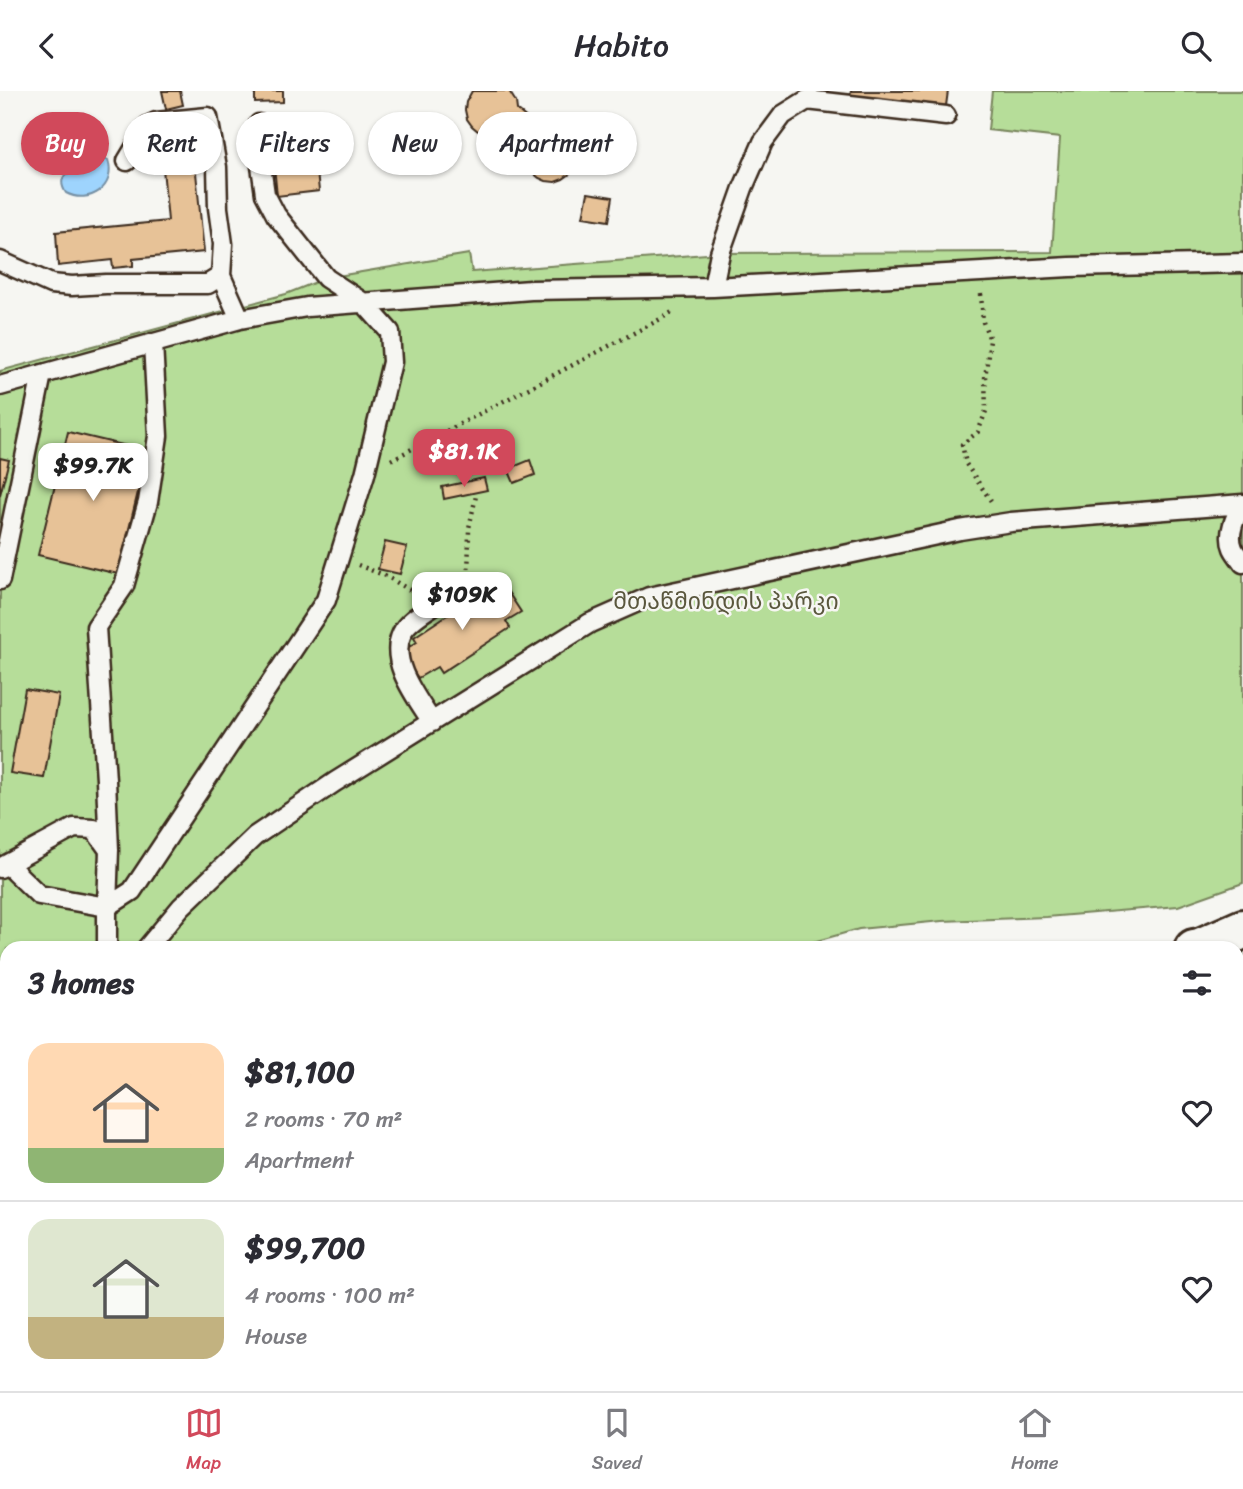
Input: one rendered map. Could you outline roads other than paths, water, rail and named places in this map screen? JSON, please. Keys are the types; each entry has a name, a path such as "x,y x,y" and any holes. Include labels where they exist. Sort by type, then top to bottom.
{"street":[{"path":"1216,941 1243,929"}],"lane":[{"path":"713,287 720,253 743,188 763,142 783,115 807,100 946,116"},
{"path":"217,175 223,244 220,276 240,319"},
{"path":"108,850 94,829 74,828 4,867 39,895 107,907 132,891 326,600 365,474 393,362 390,332 364,303 326,278 276,215 265,194 262,175"},
{"path":"0,261 51,284 72,286 106,283 208,284 220,276"},
{"path":"0,386 240,319 307,307 531,290 713,287 1070,267 1243,263"},
{"path":"107,941 106,780 96,627 124,586 148,502 158,436 153,343"},
{"path":"0,580 42,374"},
{"path":"153,941 181,907 255,836 335,782 590,623 649,597 960,530 1011,522 1243,505"},
{"path":"1243,505 1232,526 1232,546 1243,563"},
{"path":"432,722 411,690 396,652 402,631 434,605"}],"water":[{"path":"65,175 109,175 99,191 84,197 66,193 63,179"}],"park label":[{"name":"მთაწმინდის პარკი","path":"726,601"}]}
